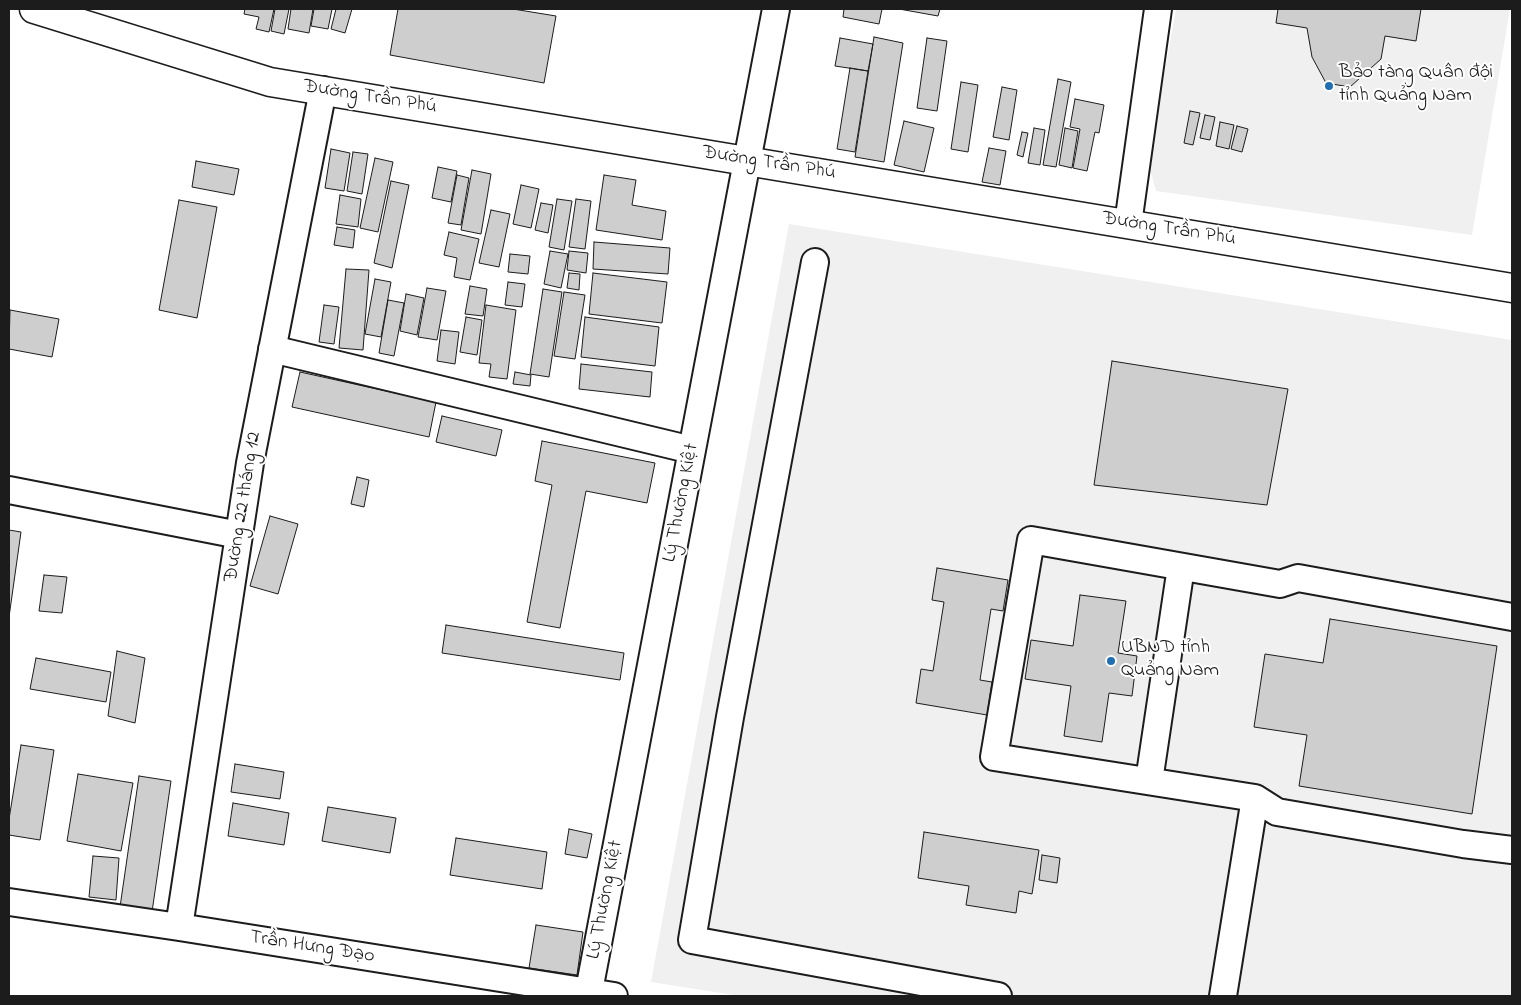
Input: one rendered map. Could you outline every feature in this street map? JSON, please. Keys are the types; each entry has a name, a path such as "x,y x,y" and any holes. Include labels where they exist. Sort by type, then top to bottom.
{"main road":[{"name":"Đường Trần Phú","path":"34,9 270,82 1512,288"}],"street":[{"name":"Lý Thường Kiệt","path":"589,994 776,9"},
{"path":"1128,224 1158,9"},
{"name":"Đường 22 tháng 12","path":"179,927 250,463 323,90"},
{"path":"815,262 730,717 692,940 998,996"},
{"path":"272,349 692,450"},
{"path":"9,490 239,535"},
{"path":"1512,617 1298,578 1280,584 1031,540 994,757 1255,798 1277,812 1463,844 1512,850"},
{"path":"1149,782 1181,567"},
{"path":"1223,996 1255,798"},
{"name":"Trần Hưng Đạo","path":"9,902 179,927 589,994 614,996"}],"shaded area":[{"name":"Bảo tàng Quân đội tỉnh Quảng Nam","path":"1176,9 1510,9 1472,235 1156,191 1148,163"},
{"name":"UBND tỉnh Quảng Nam","path":"789,224 1512,340 1512,996 740,996 651,982"}],"building":[{"path":"245,9 274,9 269,32 256,29 259,17 244,14"},
{"path":"275,9 289,9 284,34 271,31"},
{"path":"291,9 313,9 309,33 288,29"},
{"path":"314,9 332,9 328,29 311,26"},
{"path":"336,9 352,9 345,33 331,29"},
{"path":"398,9 513,9 556,16 544,83 390,55"},
{"path":"844,9 882,9 879,24 843,17"},
{"path":"899,9 940,9 938,16"},
{"path":"1278,9 1421,9 1416,41 1385,36 1381,59 1350,87 1326,83 1312,57 1307,28 1276,23"},
{"path":"874,37 903,43 884,162 855,157"},
{"path":"840,38 873,44 868,71 835,66"},
{"path":"927,38 947,41 937,111 917,108"},
{"path":"850,68 868,71 855,152 837,149"},
{"path":"1058,79 1071,82 1056,167 1043,165"},
{"path":"961,82 978,85 968,152 951,149"},
{"path":"1002,87 1017,90 1009,140 993,137"},
{"path":"1075,99 1104,105 1099,133 1095,132 1087,171 1073,168 1080,129 1070,127"},
{"path":"1190,111 1200,113 1193,145 1184,143"},
{"path":"1205,115 1215,117 1210,140 1200,138"},
{"path":"904,121 934,128 924,172 894,165"},
{"path":"1220,122 1234,125 1229,149 1216,146"},
{"path":"1237,126 1248,129 1242,152 1231,149"},
{"path":"1034,128 1045,130 1040,165 1028,163"},
{"path":"1065,128 1078,131 1072,168 1059,165"},
{"path":"1022,132 1028,133 1023,157 1017,155"},
{"path":"989,148 1006,151 1000,185 982,182"},
{"path":"331,149 350,153 344,191 325,188"},
{"path":"353,152 368,154 362,194 347,191"},
{"path":"375,158 393,162 378,232 360,228"},
{"path":"196,161 239,169 234,195 192,187"},
{"path":"438,167 457,171 451,202 432,198"},
{"path":"472,170 491,174 481,234 461,230"},
{"path":"457,175 469,178 461,225 448,223"},
{"path":"604,175 636,180 632,205 666,211 662,240 596,230"},
{"path":"391,181 409,185 392,268 374,263"},
{"path":"521,185 539,189 531,228 513,224"},
{"path":"340,195 361,199 358,227 336,224"},
{"path":"557,199 572,201 564,250 549,247"},
{"path":"576,199 591,201 585,249 569,247"},
{"path":"179,200 217,207 197,318 159,310"},
{"path":"541,203 553,205 548,233 535,230"},
{"path":"491,210 510,214 499,267 479,263"},
{"path":"337,227 355,230 353,248 334,245"},
{"path":"449,232 479,239 470,280 454,277 457,258 444,255"},
{"path":"594,242 670,248 668,274 593,269"},
{"path":"550,251 568,254 561,288 544,284"},
{"path":"569,251 588,253 586,273 567,270"},
{"path":"510,254 530,256 528,274 508,272"},
{"path":"346,269 369,270 363,350 339,348"},
{"path":"569,273 580,274 579,290 567,288"},
{"path":"593,273 667,282 662,323 589,314"},
{"path":"375,279 391,282 381,337 365,334"},
{"path":"508,282 525,284 522,307 505,305"},
{"path":"470,286 487,289 483,316 465,314"},
{"path":"427,288 446,291 437,340 418,337"},
{"path":"543,289 562,292 549,377 530,374"},
{"path":"564,292 585,295 575,359 554,356"},
{"path":"406,294 424,298 417,335 400,331"},
{"path":"388,300 404,303 394,356 379,353"},
{"path":"324,305 339,307 334,344 319,342"},
{"path":"486,305 516,310 507,379 489,377 491,364 479,363"},
{"path":"10,310 59,319 52,357 9,349"},
{"path":"466,317 482,320 477,355 460,352"},
{"path":"585,317 659,327 655,366 581,357"},
{"path":"441,330 459,332 455,364 437,361"},
{"path":"1112,361 1288,389 1267,505 1094,485"},
{"path":"581,364 652,372 650,397 579,389"},
{"path":"300,372 436,402 429,437 292,407"},
{"path":"515,372 531,375 530,386 513,384"},
{"path":"442,416 502,430 496,456 436,442"},
{"path":"542,441 655,463 647,503 586,491 560,628 527,622 552,485 535,481"},
{"path":"357,477 369,480 364,507 351,504"},
{"path":"270,516 298,524 278,594 250,586"},
{"path":"9,530 21,532 9,617"},
{"path":"937,568 1008,580 1003,611 991,609 980,680 992,682 987,715 916,703 921,669 933,671 944,602 932,600"},
{"path":"44,575 67,577 62,613 39,611"},
{"path":"1080,595 1126,601 1118,653 1137,656 1132,696 1109,693 1102,742 1064,736 1071,686 1025,679 1031,640 1073,646"},
{"path":"1330,619 1497,646 1472,814 1299,786 1307,735 1254,727 1265,654 1323,663"},
{"path":"446,625 624,653 620,680 442,653"},
{"path":"117,651 145,658 135,723 108,716"},
{"path":"36,658 111,672 106,702 30,689"},
{"path":"21,745 54,750 40,840 9,835 9,819"},
{"path":"235,764 284,772 280,799 231,792"},
{"path":"78,774 133,783 121,851 67,841"},
{"path":"139,776 171,781 152,912 120,907"},
{"path":"233,803 289,813 284,845 228,836"},
{"path":"328,807 396,818 390,853 322,841"},
{"path":"569,829 592,834 587,858 565,854"},
{"path":"924,832 1039,850 1032,894 1019,891 1016,913 966,905 969,886 918,878"},
{"path":"456,838 547,852 542,889 450,875"},
{"path":"1042,855 1060,858 1057,883 1039,880"},
{"path":"93,856 119,858 116,900 89,897"},
{"path":"536,925 583,932 577,975 529,968"}],"place":[{"name":"Bảo tàng Quân đội tỉnh Quảng Nam","path":"1329,86"},
{"name":"UBND tỉnh Quảng Nam","path":"1111,661"}]}
